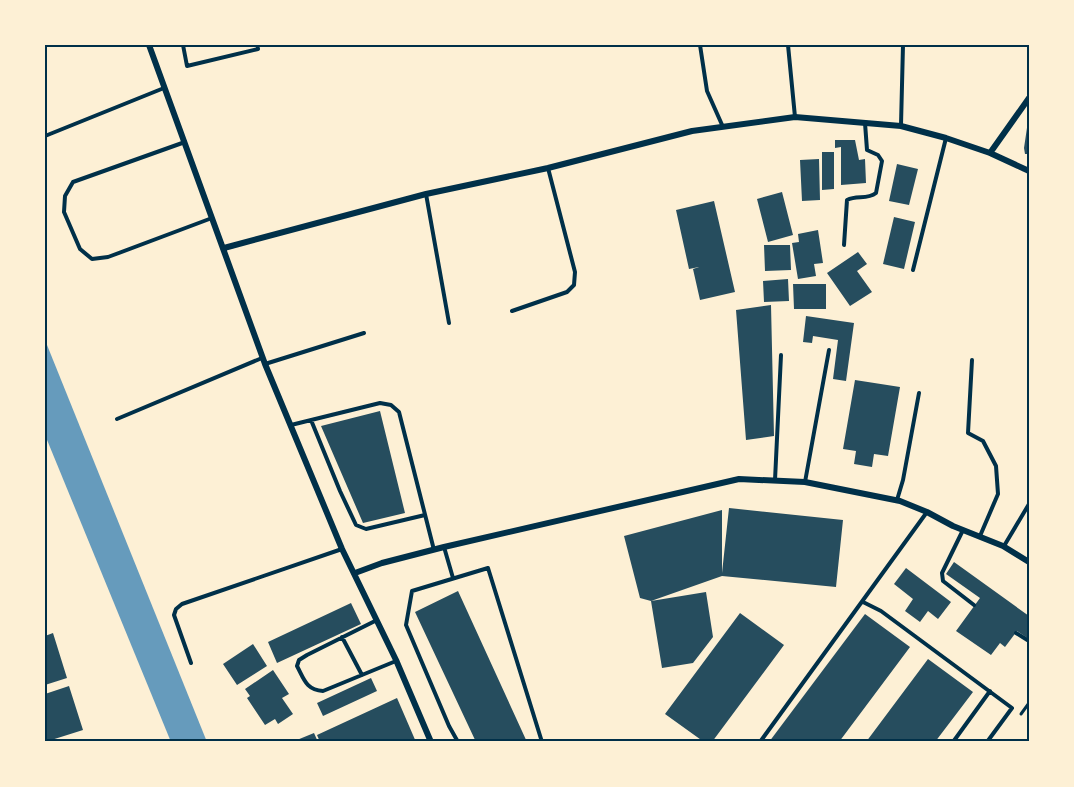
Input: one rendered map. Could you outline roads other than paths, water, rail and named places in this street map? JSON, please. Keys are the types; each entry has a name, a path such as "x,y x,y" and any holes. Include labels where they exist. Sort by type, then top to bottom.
{"street":[{"path":"149,45 264,361 342,549 396,660 431,742"},
{"path":"990,153 1029,98"},
{"path":"224,249 426,194 548,168 692,131 795,117 901,126 990,153 1029,171"},
{"path":"355,573 382,563 444,547 739,479 805,482 897,500 1003,546 1029,562"}],"lane":[{"path":"183,45 188,66 258,49 257,45"},
{"path":"700,45 707,91 723,127"},
{"path":"788,45 795,117"},
{"path":"901,126 903,45"},
{"path":"45,136 165,87"},
{"path":"844,245 847,200 854,197 870,197 876,193 882,161 878,155 867,150 865,122"},
{"path":"913,270 946,138"},
{"path":"185,142 74,182 65,196 64,212 80,249 92,259 108,257 213,218"},
{"path":"512,311 567,292 574,285 575,272 548,168"},
{"path":"426,194 449,323"},
{"path":"117,418 264,361 364,333"},
{"path":"805,482 829,350"},
{"path":"775,482 782,355"},
{"path":"972,360 968,433 983,441 996,466 998,494 980,536"},
{"path":"897,500 903,480 919,393"},
{"path":"291,425 380,403 391,405 399,412 434,550"},
{"path":"311,420 356,525 366,529 425,515"},
{"path":"1003,546 1029,504"},
{"path":"760,742 927,512"},
{"path":"963,529 942,573 943,581 974,605"},
{"path":"444,547 453,578"},
{"path":"191,663 174,615 176,609 182,604 342,549"},
{"path":"458,742 406,625 412,591 488,568 542,742"},
{"path":"863,602 881,611 1012,708 987,742"},
{"path":"377,620 299,660 297,666 308,687 314,691 323,691 396,660"},
{"path":"1016,633 1029,641"},
{"path":"342,637 362,675"},
{"path":"953,742 990,691"}],"water":[{"path":"45,340 207,742 171,742 45,435"}]}
